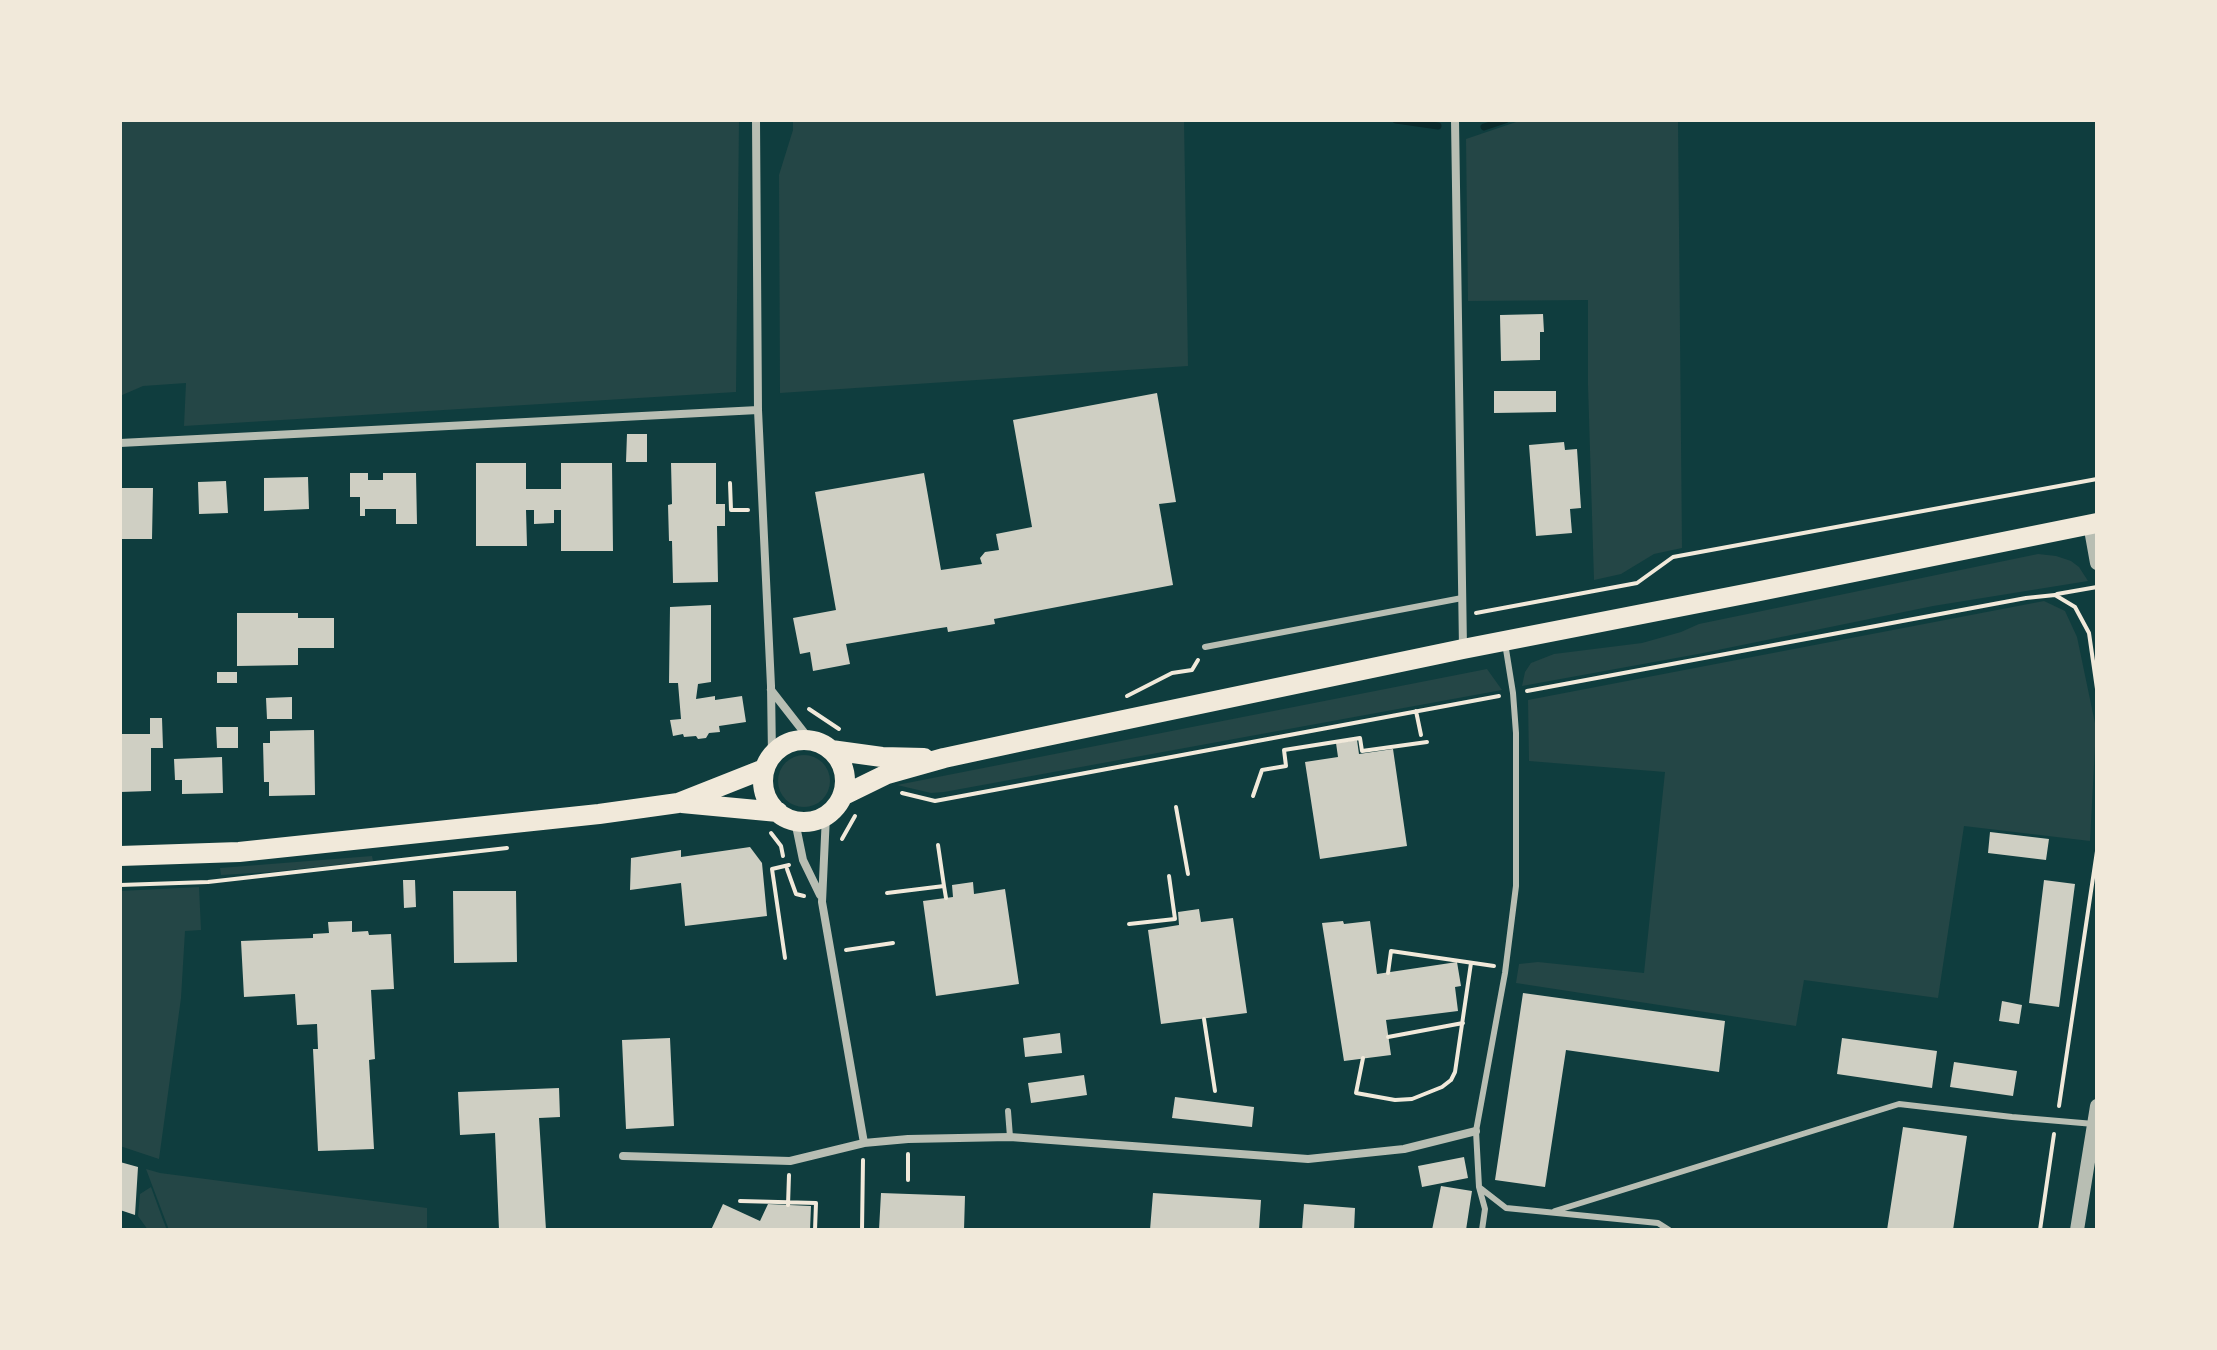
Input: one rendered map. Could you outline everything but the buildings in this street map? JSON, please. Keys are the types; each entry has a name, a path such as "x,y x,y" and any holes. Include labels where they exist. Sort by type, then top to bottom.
{"main road":[{"path":"842,796 887,774 944,758 1463,649 2095,525"},
{"path":"678,803 781,821 806,822 826,815 842,796 845,784 839,759 821,743 810,740 789,743 779,748 768,762 763,781 765,793 781,821"},
{"path":"831,750 882,757 944,758"},
{"path":"120,856 254,851 678,803 768,762"}],"street":[{"path":"756,120 758,410 771,690 768,762"},
{"path":"1455,120 1463,649"},
{"path":"120,443 758,410"},
{"path":"2095,525 2097,563"},
{"path":"771,690 810,740"},
{"path":"826,815 822,900 864,1143"},
{"path":"781,821 822,900"},
{"path":"2077,1230 2097,1106"},
{"path":"623,1156 790,1161 864,1143 1010,1137 1308,1159 1404,1149 1476,1131"}],"lane":[{"path":"1205,647 1462,598"},
{"path":"1482,1230 1485,1209 1479,1187 1476,1131 1505,973 1516,886 1516,733 1504,641"},
{"path":"1551,1213 1899,1104 2094,1124"},
{"path":"1008,1111 1010,1137"},
{"path":"1479,1187 1506,1208 1658,1223 1669,1230"}],"path":[{"path":"1462,616 1637,583 1673,557 2097,479"},
{"path":"730,483 731,510 763,510"},
{"path":"890,791 935,801 2097,587"},
{"path":"2055,595 2075,607 2089,633 2097,689"},
{"path":"1123,697 1172,673 1192,670 1205,647"},
{"path":"802,703 843,731"},
{"path":"1416,711 1421,735"},
{"path":"1253,796 1262,770 1286,766 1284,750 1360,738 1362,751 1427,742"},
{"path":"1176,807 1188,874"},
{"path":"837,849 856,815"},
{"path":"781,821 781,846 796,894 822,900"},
{"path":"938,845 946,898"},
{"path":"120,885 208,882 507,848"},
{"path":"2040,1230 2097,851"},
{"path":"785,958 772,869 786,865"},
{"path":"1169,876 1176,926"},
{"path":"887,893 944,886"},
{"path":"1129,924 1175,919"},
{"path":"831,952 893,943"},
{"path":"1363,1058 1356,1093 1395,1100 1412,1099 1442,1087 1455,1072 1473,963 1391,951 1388,973"},
{"path":"1204,1019 1215,1091"},
{"path":"1388,1037 1463,1023"},
{"path":"908,1139 908,1180"},
{"path":"862,1230 864,1143"},
{"path":"740,1201 816,1203 815,1230"}],"shaded area":[{"path":"120,120 739,120 736,392 184,426 186,383 143,386 120,396"},
{"path":"793,120 1184,120 1188,366 780,393 779,175 793,130"},
{"path":"1522,120 1678,120 1682,548 1654,554 1621,574 1594,580 1588,300 1468,301 1466,139"},
{"path":"2038,554 2071,561 2088,581 1933,606 1522,686 1531,663 1554,654 1642,643 1699,624"},
{"path":"2044,601 2065,611 2077,637 2096,728 2090,841 1964,826 1938,998 1804,980 1796,1026 1516,983 1519,964 1538,962 1644,973 1665,772 1529,761 1528,700"},
{"path":"1487,669 1502,690 944,792 931,793 897,785"},
{"path":"804,755 822,763 830,781 822,799 804,807 786,799 778,781 786,763"},
{"path":"372,856 373,861 271,872 221,875 220,868"},
{"path":"199,887 201,930 185,931 181,998 159,1159 120,1146 120,891"},
{"path":"146,1169 427,1208 427,1230 169,1230"},
{"path":"151,1187 167,1230 148,1230 138,1216 140,1194"}],"waterway":[{"path":"1396,120 1438,126"},
{"path":"1484,127 1505,120"}]}
